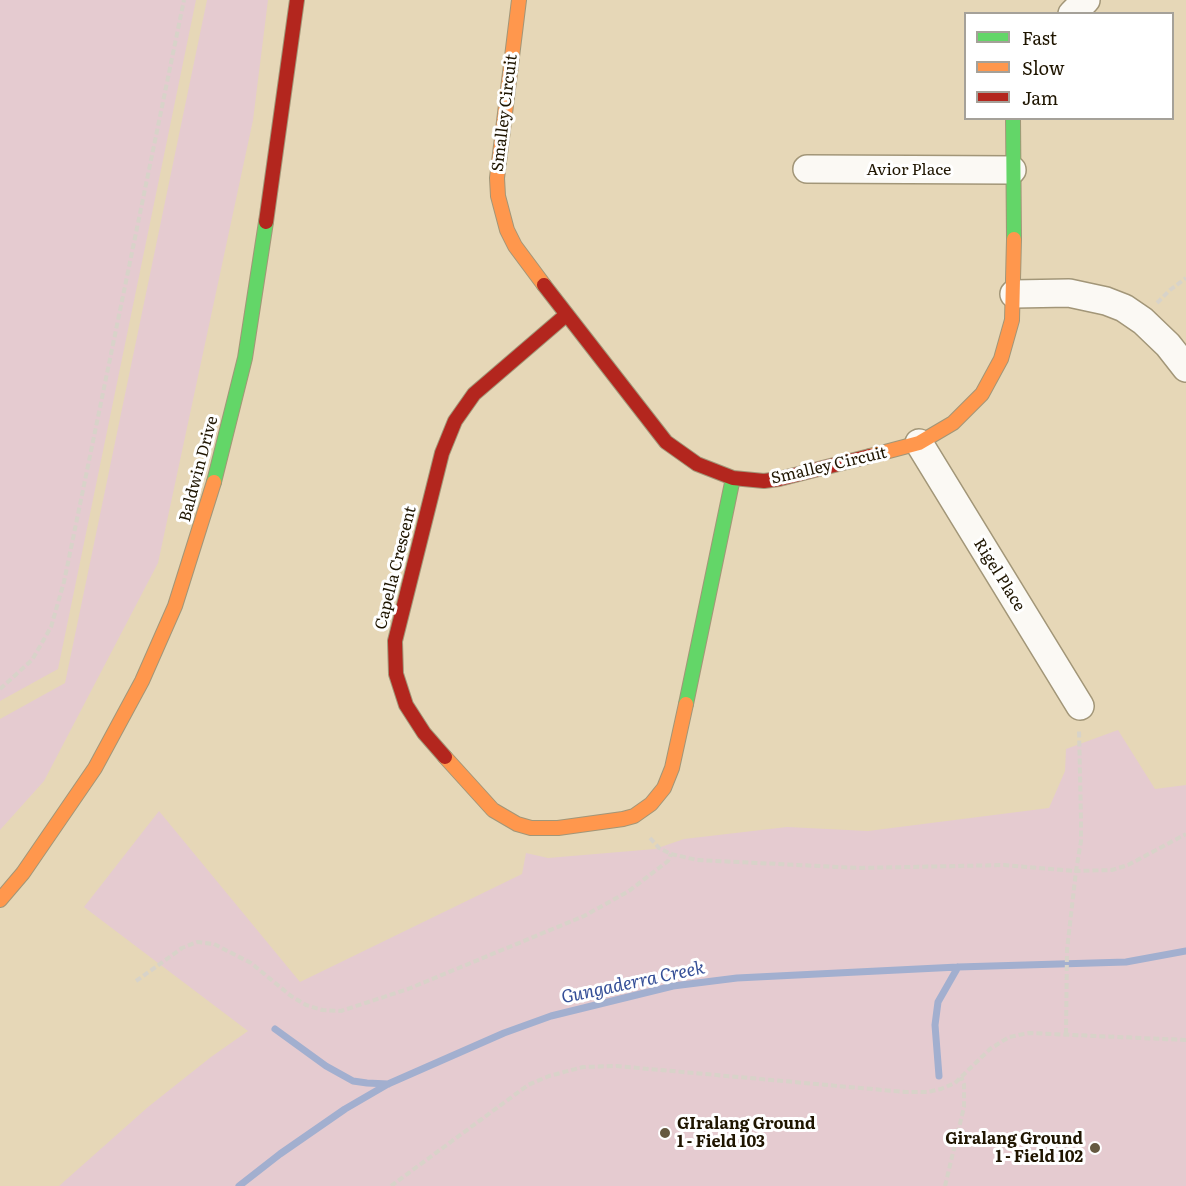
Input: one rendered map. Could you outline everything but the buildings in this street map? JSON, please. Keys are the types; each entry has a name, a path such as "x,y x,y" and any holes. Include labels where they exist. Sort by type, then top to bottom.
{"street":[{"name":"Baldwin Drive","path":"0,900 24,873 95,768 142,681 175,606 202,524 245,358 285,96 297,0"},
{"name":"Smalley Circuit","path":"519,0 498,160 498,196 507,230 515,246 566,315 666,442 697,464 733,478 764,481 779,479 918,443 953,423 982,394 993,378 1008,340 1012,320 1014,294 1012,120"},
{"path":"1074,12 1086,0"},
{"name":"Avior Place","path":"807,169 1012,170"},
{"path":"1014,294 1069,293 1115,304 1143,321 1168,345 1186,368"},
{"name":"Capella Crescent","path":"566,315 474,394 451,429 442,453 398,624 395,649 396,674 406,705 424,733 483,800 504,818 524,826 544,829 624,819 651,804 664,788 672,768 733,478"},
{"name":"Rigel Place","path":"918,443 1080,706"}],"path":[{"path":"0,689 32,660 51,627 64,582 184,0"},
{"path":"1143,321 1170,290 1186,278"},
{"path":"1066,1034 1067,950 1082,819 1080,706"},
{"path":"636,814 651,840 659,848 671,854 697,860 773,865 859,868 1004,865 1076,871 1112,870 1144,859 1186,834"},
{"path":"136,981 182,948 197,942 214,944 251,963 291,996 306,1005 322,1010 341,1011 408,989 584,916 629,891 668,861 671,854"},
{"path":"391,1186 528,1085 549,1076 583,1067 616,1066 904,1092 927,1092 955,1083 990,1049 1009,1037 1029,1033 1186,1040"},
{"path":"945,1186 964,1107 964,1084 961,1077"}],"shaded area":[{"path":"0,0 196,0 58,669 0,701"},
{"path":"207,0 268,0 253,120 158,563 44,781 0,830 0,719 65,683"},
{"path":"1118,730 1155,789 1186,785 1186,1186 59,1186 148,1107 248,1031 84,907 159,811 300,982 522,874 526,853 548,858 655,849 684,839 787,827 868,831 1049,808 1065,771 1066,749"}],"waterway":[{"name":"Gungaderra Creek","path":"239,1186 345,1109 388,1084 504,1033 551,1016 673,986 737,978 958,967 1126,962 1186,951"},
{"path":"939,1076 935,1025 938,1002 958,967"},
{"path":"275,1029 326,1066 353,1081 388,1084"}],"traffic: fast":[{"path":"1013,120 1014,239"},
{"path":"214,482 245,358 266,222"},
{"path":"686,704 733,478"}],"traffic: slow":[{"path":"519,0 497,178 498,196 507,230 515,246 544,285"},
{"path":"870,456 919,443 953,423 982,394 1001,359 1012,320 1014,239"},
{"path":"0,900 23,873 95,768 142,681 175,606 214,482"},
{"path":"445,757 493,810 517,824 531,828 558,828 623,819 634,816 651,804 664,788 672,768 686,704"}],"traffic: jam":[{"path":"266,222 297,0"},
{"path":"544,285 666,442 697,464 733,478 764,481 870,456"},
{"path":"445,757 424,733 406,705 396,674 395,641 442,453 455,421 474,394 566,315"}],"place":[{"name":"GIralang Ground 1 - Field 103","path":"665,1133"},
{"name":"Giralang Ground 1 - Field 102","path":"1095,1148"}]}
